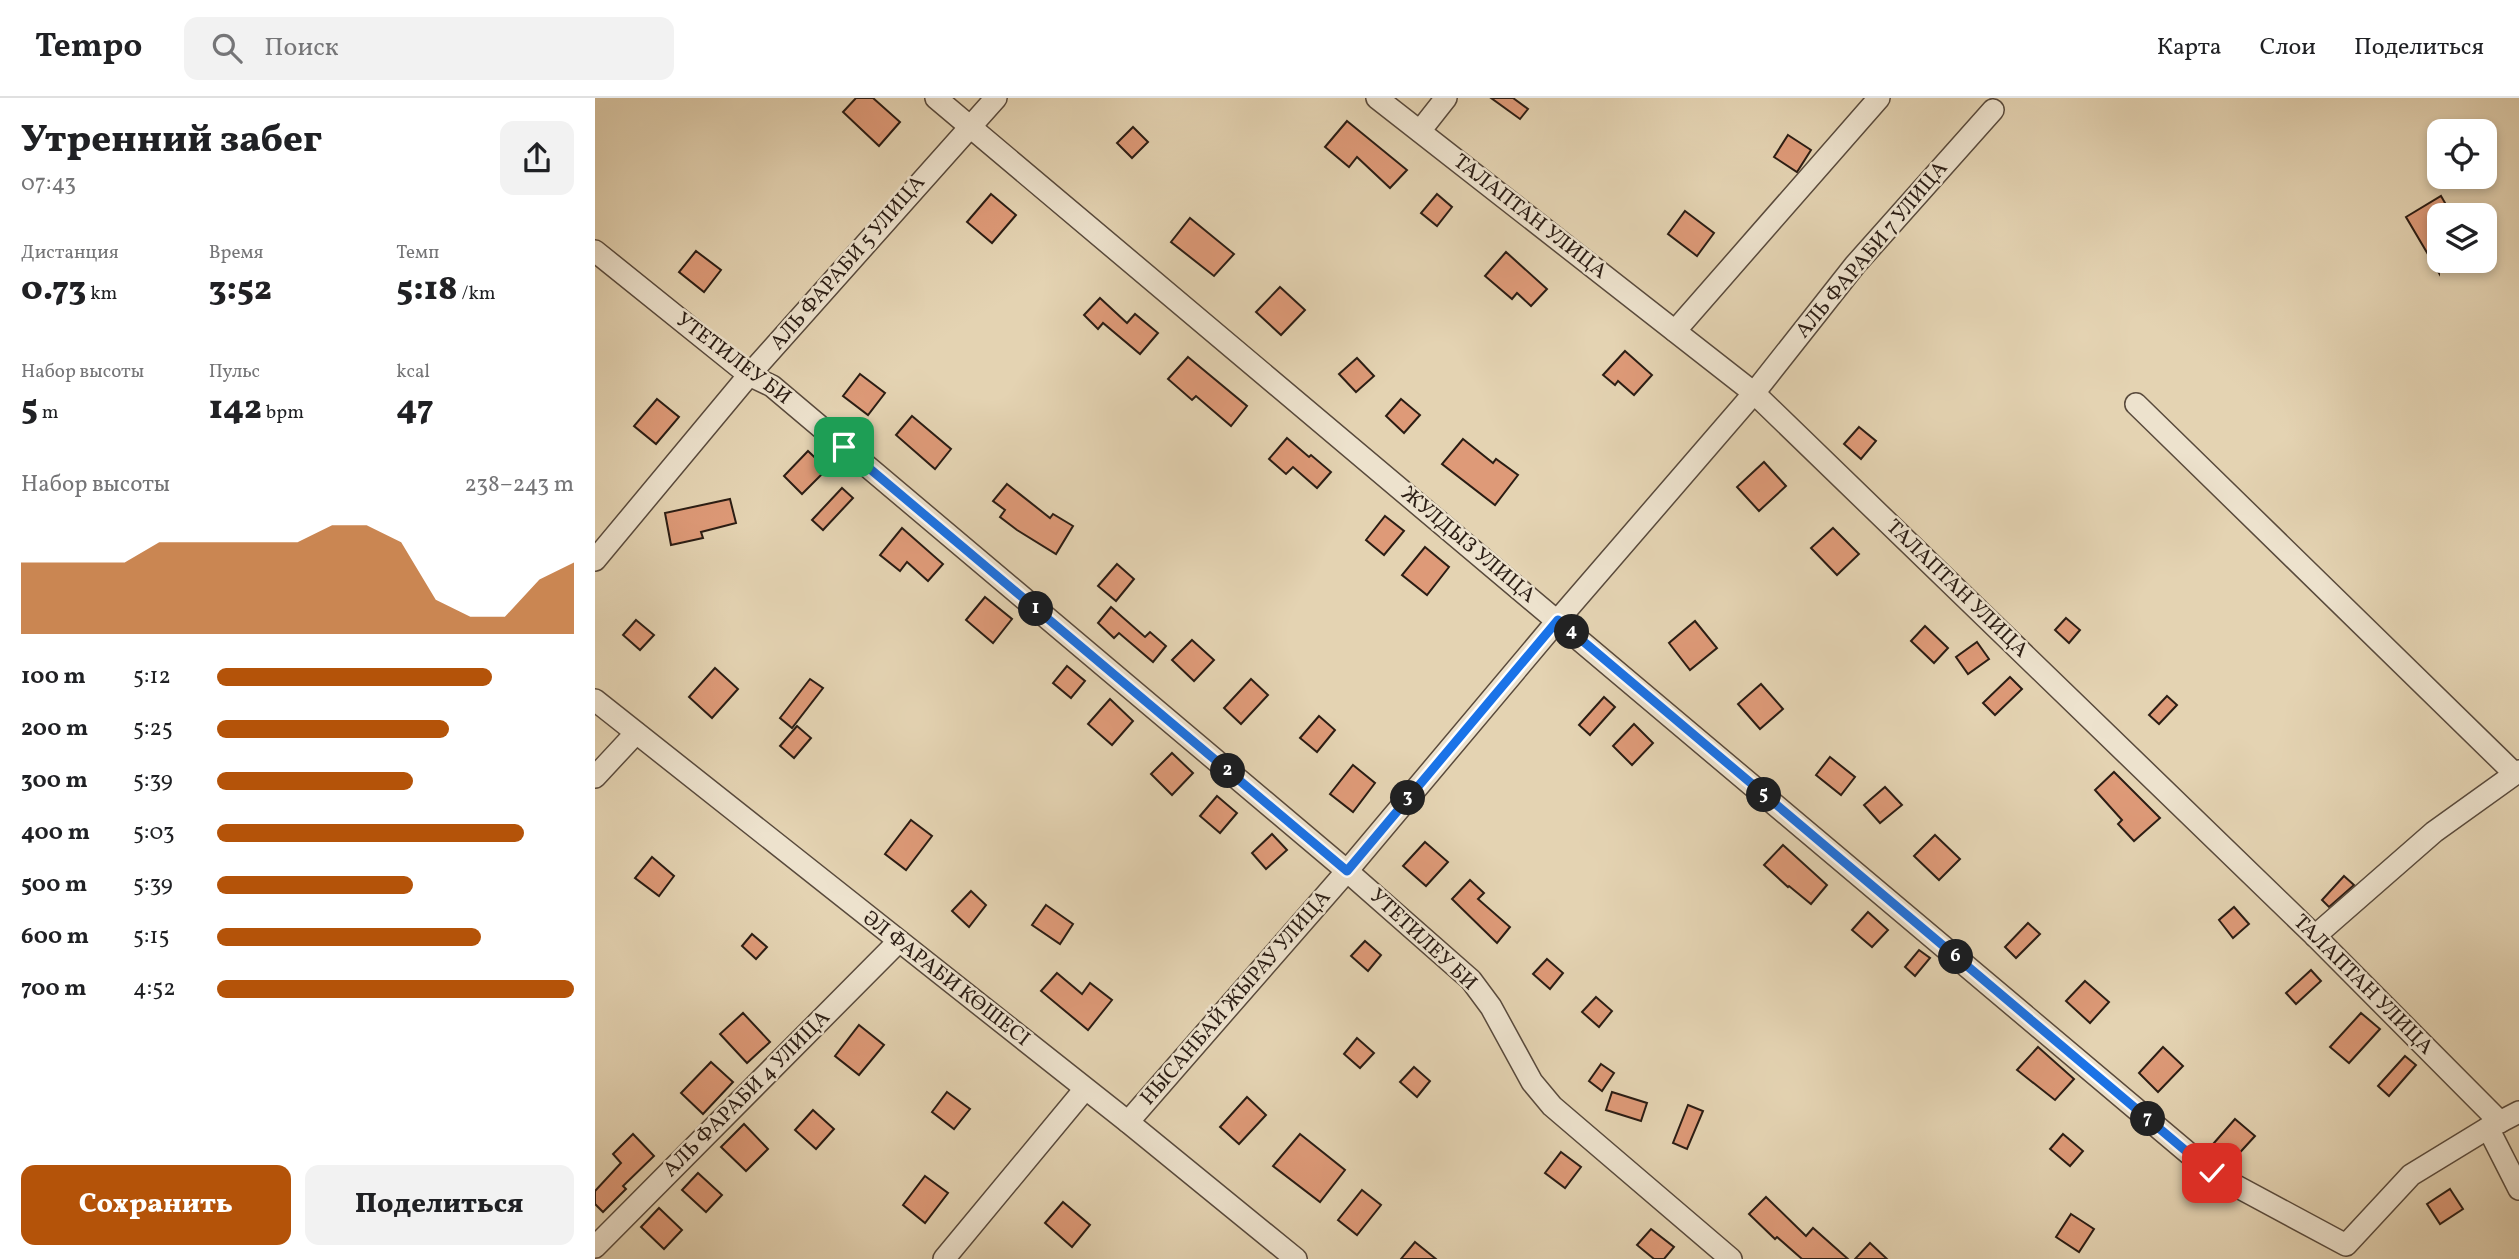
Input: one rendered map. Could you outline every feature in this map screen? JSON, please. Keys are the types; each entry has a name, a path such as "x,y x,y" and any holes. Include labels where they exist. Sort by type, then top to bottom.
{"street":[{"name":"ЖУЛДЫЗ УЛИЦА","path":"936,98 2212,1173 2342,1252 2411,1175 2502,1120"},
{"name":"АЛЬ ФАРАБИ 5 УЛИЦА","path":"595,560 749,375 969,125 996,98"},
{"name":"ТАЛАПТАН УЛИЦА","path":"1377,98 1754,393 2502,1120 2519,1189"},
{"path":"1420,131 1446,98"},
{"path":"1675,331 1879,98"},
{"name":"АЛЬ ФАРАБИ 7 УЛИЦА","path":"1754,393 1855,265 1993,110"},
{"name":"УТЕТИЛЕУ БИ","path":"595,251 749,375 772,386 1347,871 1471,980 1491,1007 1532,1082 1552,1106 1731,1259"},
{"name":"НЫСАНБАЙ ЖЫРАУ УЛИЦА","path":"1128,1122 1347,871 1754,393"},
{"path":"2136,404 2517,772 2434,832 2315,936"},
{"name":"ӘЛ ФАРАБИ КӨШЕСІ","path":"595,700 1128,1122 1296,1259"},
{"path":"595,777 636,733"},
{"name":"АЛЬ ФАРАБИ 4 УЛИЦА","path":"595,1247 899,941"},
{"path":"944,1259 1085,1088"}],"building":[{"path":"856,98 873,98 900,122 879,146 843,112"},
{"path":"1491,98 1513,98 1528,109 1520,119"},
{"path":"1347,121 1407,170 1390,188 1357,157 1349,167 1325,147"},
{"path":"1133,127 1148,142 1132,158 1117,143"},
{"path":"1788,135 1811,150 1797,172 1774,157"},
{"path":"991,194 1016,215 992,243 967,222"},
{"path":"1437,194 1452,207 1437,226 1421,213"},
{"path":"2441,196 2445,203 2429,203"},
{"path":"2427,204 2427,253 2406,217"},
{"path":"1685,211 1714,233 1697,256 1668,234"},
{"path":"1190,218 1234,254 1214,276 1171,242"},
{"path":"696,251 721,270 704,292 679,272"},
{"path":"1506,252 1547,289 1531,306 1517,293 1512,299 1485,276"},
{"path":"1280,287 1305,310 1281,335 1256,312"},
{"path":"1100,298 1127,323 1135,314 1158,333 1140,354 1103,323 1098,329 1084,315"},
{"path":"1625,351 1652,375 1634,395 1618,381 1615,385 1603,375"},
{"path":"1188,357 1247,406 1231,426 1196,396 1192,400 1168,379"},
{"path":"1357,358 1374,376 1356,392 1339,374"},
{"path":"860,374 885,393 868,415 843,396"},
{"path":"657,399 679,417 656,444 634,426"},
{"path":"1401,399 1420,415 1404,433 1386,416"},
{"path":"912,416 951,449 935,469 896,435"},
{"path":"1859,427 1876,441 1861,459 1844,444"},
{"path":"1287,438 1331,472 1317,488 1293,467 1286,474 1269,459"},
{"path":"1463,439 1493,463 1496,459 1518,475 1495,505 1442,464"},
{"path":"808,451 827,469 802,494 784,476"},
{"path":"1764,462 1786,486 1759,511 1737,487"},
{"path":"1007,484 1050,518 1053,514 1073,526 1056,554 1000,517 1005,510 993,501"},
{"path":"842,488 853,498 823,530 812,520"},
{"path":"730,499 736,523 701,532 703,538 671,545 665,513"},
{"path":"1385,516 1404,531 1384,555 1366,540"},
{"path":"902,528 943,564 928,581 907,562 900,571 880,555"},
{"path":"1833,528 1859,554 1837,575 1811,548"},
{"path":"1425,547 1449,567 1427,595 1402,575"},
{"path":"1117,564 1134,579 1116,601 1098,586"},
{"path":"985,597 1012,619 993,643 966,620"},
{"path":"1111,607 1145,637 1150,632 1166,646 1153,662 1119,633 1114,638 1098,623"},
{"path":"2066,618 2080,630 2069,643 2055,630"},
{"path":"636,620 654,635 640,650 623,635"},
{"path":"1695,621 1717,648 1690,670 1669,643"},
{"path":"1925,626 1948,648 1934,663 1911,641"},
{"path":"1192,640 1214,660 1194,681 1172,660"},
{"path":"1977,642 1989,659 1968,674 1956,657"},
{"path":"1067,666 1085,681 1071,698 1053,683"},
{"path":"715,668 738,689 712,718 689,697"},
{"path":"2010,677 2022,689 1995,715 1983,703"},
{"path":"810,679 823,688 792,728 780,718"},
{"path":"1251,679 1268,695 1241,724 1224,708"},
{"path":"1761,684 1783,709 1760,729 1738,704"},
{"path":"2167,696 2177,705 2159,724 2149,715"},
{"path":"1604,697 1615,707 1590,735 1579,725"},
{"path":"1110,699 1133,721 1112,745 1088,724"},
{"path":"1319,716 1335,730 1317,752 1300,738"},
{"path":"1634,724 1653,743 1632,765 1613,746"},
{"path":"797,726 811,738 794,758 780,746"},
{"path":"1172,753 1193,773 1172,795 1151,774"},
{"path":"1830,757 1855,777 1841,795 1816,775"},
{"path":"1353,765 1375,783 1353,812 1330,794"},
{"path":"2114,772 2160,818 2134,841 2118,824 2122,820 2095,790"},
{"path":"1885,787 1902,805 1880,823 1864,805"},
{"path":"1217,796 1237,813 1220,833 1200,816"},
{"path":"911,820 932,836 906,870 885,854"},
{"path":"1272,834 1287,850 1266,869 1252,853"},
{"path":"1935,835 1960,859 1939,880 1914,856"},
{"path":"1425,842 1448,862 1426,886 1403,866"},
{"path":"1783,845 1827,885 1811,904 1764,865"},
{"path":"652,857 674,876 659,896 635,878"},
{"path":"2344,876 2354,885 2329,907 2322,900"},
{"path":"1470,880 1484,893 1478,899 1510,927 1497,943 1452,899"},
{"path":"971,891 986,905 969,927 952,911"},
{"path":"1046,905 1073,924 1060,944 1032,925"},
{"path":"2234,907 2249,924 2233,938 2219,920"},
{"path":"1868,912 1888,930 1872,947 1852,930"},
{"path":"2028,923 2040,934 2016,958 2005,947"},
{"path":"752,934 767,947 756,959 742,946"},
{"path":"1365,941 1381,955 1368,971 1351,956"},
{"path":"1919,950 1930,958 1915,976 1905,967"},
{"path":"1547,959 1563,973 1550,989 1533,974"},
{"path":"2311,970 2321,981 2296,1004 2286,993"},
{"path":"1057,973 1082,994 1090,983 1112,1000 1088,1030 1041,991"},
{"path":"2085,981 2109,1002 2090,1023 2066,1001"},
{"path":"1596,997 1612,1011 1599,1027 1582,1012"},
{"path":"743,1013 770,1042 747,1063 720,1034"},
{"path":"2361,1013 2380,1029 2349,1063 2330,1047"},
{"path":"859,1025 884,1045 859,1075 835,1056"},
{"path":"1357,1038 1374,1053 1360,1068 1344,1054"},
{"path":"2038,1047 2074,1079 2055,1100 2017,1070"},
{"path":"2163,1047 2183,1066 2158,1092 2139,1073"},
{"path":"2405,1056 2416,1065 2389,1096 2378,1086"},
{"path":"711,1062 733,1082 703,1114 681,1093"},
{"path":"1601,1064 1614,1073 1602,1091 1589,1081"},
{"path":"1414,1067 1430,1081 1417,1097 1400,1082"},
{"path":"947,1092 970,1109 954,1129 932,1112"},
{"path":"1612,1092 1647,1103 1641,1121 1606,1110"},
{"path":"1247,1097 1266,1115 1239,1144 1220,1127"},
{"path":"1688,1105 1703,1111 1687,1149 1673,1143"},
{"path":"813,1110 834,1129 816,1149 795,1130"},
{"path":"2235,1119 2255,1136 2233,1160 2214,1143"},
{"path":"744,1124 768,1149 746,1171 721,1147"},
{"path":"633,1134 654,1156 623,1186 626,1189 603,1212 595,1204 595,1191 621,1163 613,1154"},
{"path":"1300,1134 1345,1170 1320,1202 1273,1166"},
{"path":"2063,1134 2083,1151 2070,1166 2050,1149"},
{"path":"1561,1152 1581,1167 1565,1188 1545,1173"},
{"path":"698,1173 722,1195 706,1212 682,1190"},
{"path":"925,1176 948,1193 925,1223 903,1205"},
{"path":"2450,1189 2463,1209 2440,1224 2427,1204"},
{"path":"1362,1190 1381,1205 1357,1235 1338,1220"},
{"path":"1766,1197 1806,1236 1813,1228 1848,1259 1802,1259 1777,1237 1775,1239 1749,1214"},
{"path":"1063,1202 1090,1225 1072,1247 1045,1223"},
{"path":"659,1208 682,1230 664,1249 641,1227"},
{"path":"2071,1214 2094,1229 2079,1252 2056,1237"},
{"path":"1651,1229 1674,1247 1664,1259 1654,1259 1637,1245"},
{"path":"1415,1242 1436,1259 1401,1259"},
{"path":"1870,1243 1887,1259 1855,1259"}],"route":[{"path":"844,447 1347,871 1558,620 2212,1173"}]}
